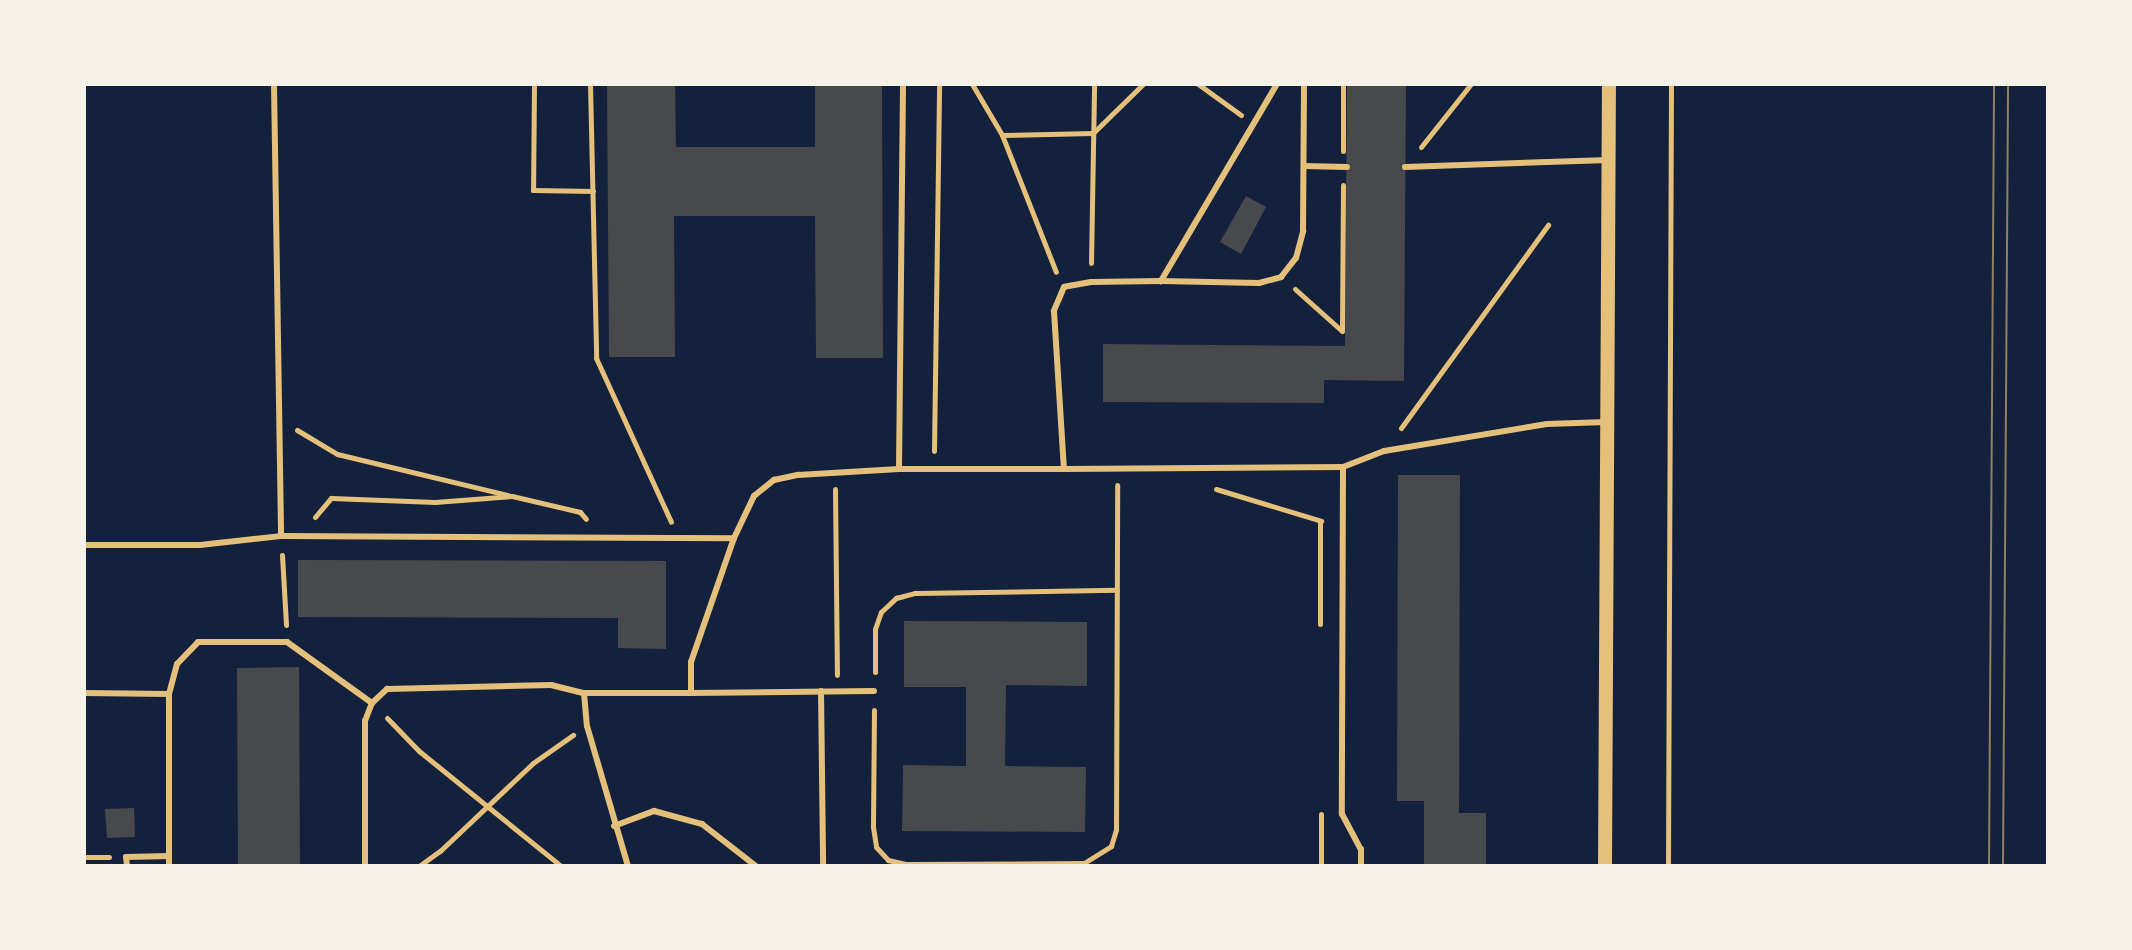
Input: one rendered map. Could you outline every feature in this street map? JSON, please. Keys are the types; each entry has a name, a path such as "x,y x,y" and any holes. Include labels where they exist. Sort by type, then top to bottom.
{"street":[{"path":"1605,866 1609,84"}],"lane":[{"path":"274,84 281,536"},
{"path":"899,469 903,84"},
{"path":"1161,281 1277,84"},
{"path":"1064,469 1054,311 1064,287 1091,282 1259,283 1281,277 1296,258 1303,231 1304,84"},
{"path":"1405,167 1609,160"},
{"path":"1304,166 1345,167"},
{"path":"691,693 691,662 734,538 754,496 774,480 798,475 899,469 1343,467 1384,451 1547,424 1608,422"},
{"path":"1343,467 1342,814 1361,849 1361,866"},
{"path":"84,545 200,545 281,536 734,538"},
{"path":"169,866 169,694 177,664 198,642 287,642 372,703"},
{"path":"365,866 365,721 372,703 387,689 551,685 584,693 874,691"},
{"path":"821,691 823,866"},
{"path":"84,693 169,694"},
{"path":"584,693 587,726 628,866"},
{"path":"614,826 654,811 702,824 756,866"},
{"path":"127,866 126,857 169,856"}],"path":[{"path":"534,84 533,190 593,191"},
{"path":"590,84 596,358 679,537"},
{"path":"934,469 939,84"},
{"path":"972,84 1002,135 1046,253 1064,287"},
{"path":"1091,282 1094,84"},
{"path":"1002,135 1093,133 1143,84"},
{"path":"1198,84 1254,125"},
{"path":"1281,277 1342,331 1343,84"},
{"path":"1405,167 1471,84"},
{"path":"1668,866 1671,84"},
{"path":"1384,451 1548,225"},
{"path":"279,419 337,454 580,512 602,537"},
{"path":"1117,487 1117,590 1116,830 1111,846 1099,857 1084,863 906,864 888,860 876,847 873,827 875,629 881,612 896,598 915,593 1117,590"},
{"path":"1202,487 1320,521"},
{"path":"299,536 331,498 435,502 512,496"},
{"path":"281,536 287,642"},
{"path":"372,703 419,751 561,866"},
{"path":"419,866 440,851 533,763 587,726"},
{"path":"84,857 119,857"}],"building":[{"path":"607,84 675,84 676,147 815,147 815,84 882,84 883,358 816,358 815,216 674,216 675,357 609,357"},
{"path":"1347,84 1406,84 1404,381 1324,380 1324,403 1103,402 1103,344 1345,346"},
{"path":"1246,196 1266,207 1241,254 1220,242"},
{"path":"1398,475 1460,475 1459,813 1486,813 1486,866 1424,866 1424,801 1397,801"},
{"path":"298,560 666,561 666,649 618,648 618,618 298,617"},
{"path":"904,621 1087,622 1087,686 1006,685 1005,766 1086,767 1085,832 902,831 903,765 966,766 966,687 904,687"},
{"path":"299,667 300,866 238,866 237,668"},
{"path":"134,808 135,837 107,838 105,809"}],"tram line":[{"path":"1989,866 1994,84"},
{"path":"2003,866 2008,84"}]}
